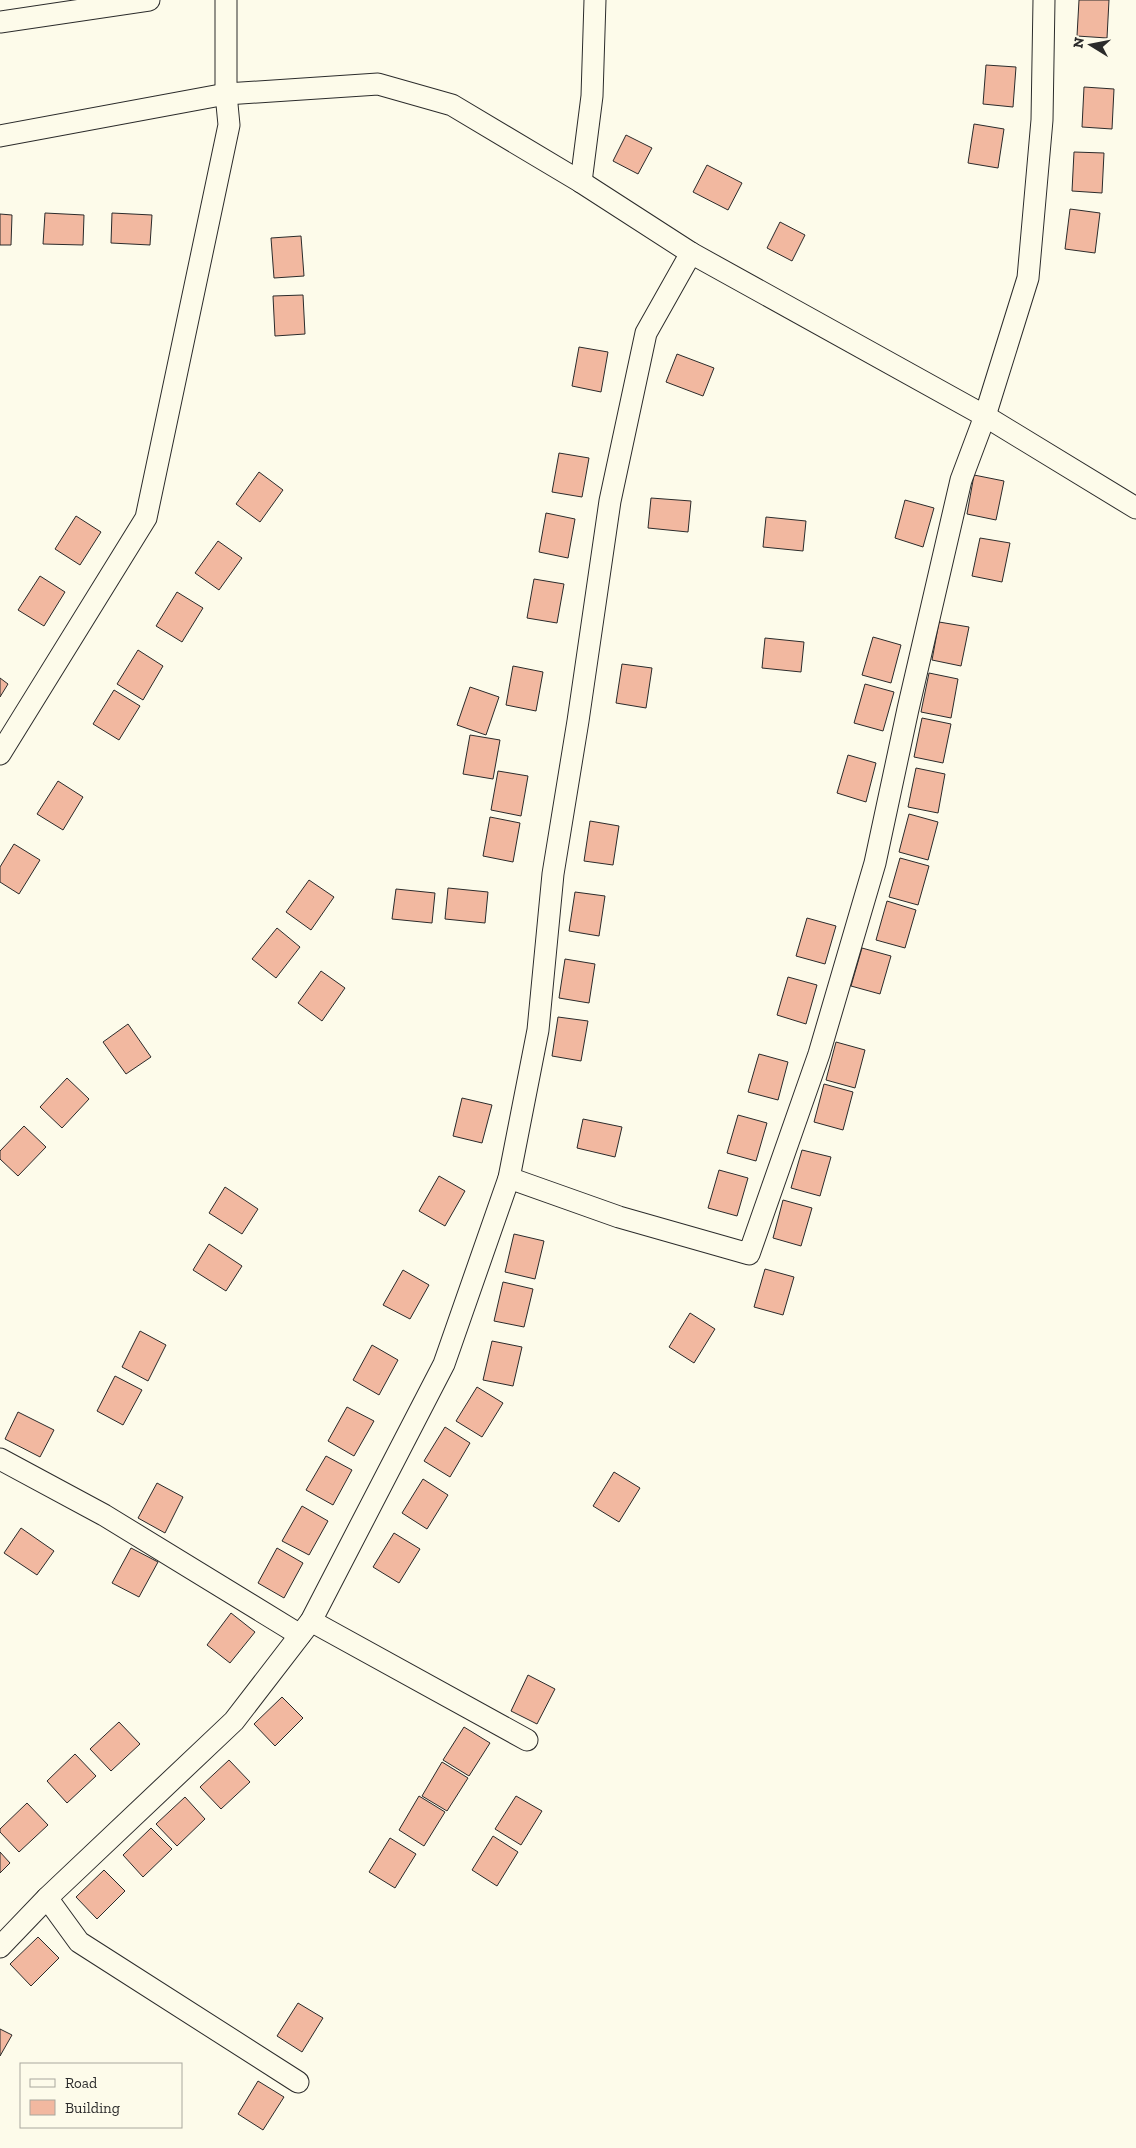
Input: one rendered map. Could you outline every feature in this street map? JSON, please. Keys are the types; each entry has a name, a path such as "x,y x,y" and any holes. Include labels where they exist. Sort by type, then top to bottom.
{"street":[{"path":"0,22 149,0"},
{"path":"0,754 146,518 229,125 226,94 226,0"},
{"path":"581,182 592,96 595,0"},
{"path":"509,1178 619,1217 749,1254 819,1054 875,863 961,480 985,416 1028,278 1042,120 1044,0"},
{"path":"0,136 226,94 378,84 452,104 581,182 691,253 985,416 1136,508"},
{"path":"0,1947 47,1898 234,1721 306,1628 444,1364 509,1178 538,1030 553,874 578,721 610,501 646,333 691,253"},
{"path":"0,1459 306,1628 527,1740"},
{"path":"47,1898 79,1942 298,2082"}],"building":[{"path":"1079,0 1109,0 1107,38 1077,36"},
{"path":"986,65 1016,67 1013,107 983,104"},
{"path":"1084,87 1114,89 1112,129 1082,127"},
{"path":"974,124 1004,129 998,168 968,163"},
{"path":"626,135 652,148 638,174 613,161"},
{"path":"1074,152 1104,153 1102,193 1072,191"},
{"path":"707,165 742,183 728,210 693,192"},
{"path":"1070,209 1100,213 1095,253 1065,249"},
{"path":"45,213 84,215 83,245 43,244"},
{"path":"112,213 152,215 150,245 111,243"},
{"path":"0,214 12,215 11,245 0,245"},
{"path":"780,222 805,235 792,261 767,248"},
{"path":"301,236 304,276 274,278 271,238"},
{"path":"303,295 305,334 275,336 273,296"},
{"path":"579,347 608,352 601,392 572,386"},
{"path":"677,354 714,368 703,396 666,382"},
{"path":"559,453 589,458 582,497 552,492"},
{"path":"259,472 283,490 260,522 236,504"},
{"path":"974,475 1004,481 996,520 967,514"},
{"path":"651,498 691,501 688,532 648,528"},
{"path":"905,500 934,508 923,547 895,538"},
{"path":"546,513 575,519 568,558 539,552"},
{"path":"76,516 101,532 80,565 55,549"},
{"path":"766,517 806,521 803,551 763,547"},
{"path":"980,538 1010,543 1002,582 972,576"},
{"path":"218,541 242,558 219,590 195,573"},
{"path":"40,576 65,592 44,626 18,610"},
{"path":"534,579 564,584 557,623 527,618"},
{"path":"177,592 203,608 182,642 156,626"},
{"path":"939,622 969,627 961,666 932,660"},
{"path":"873,637 901,645 891,683 862,675"},
{"path":"765,638 804,642 801,672 762,668"},
{"path":"138,650 163,666 143,700 117,684"},
{"path":"622,664 652,668 646,708 616,703"},
{"path":"513,666 543,672 536,711 506,705"},
{"path":"929,673 958,679 951,718 921,712"},
{"path":"0,678 8,684 0,697"},
{"path":"865,684 894,692 883,731 854,723"},
{"path":"470,687 499,697 486,735 457,725"},
{"path":"114,690 140,706 119,740 93,724"},
{"path":"922,718 951,724 943,763 914,757"},
{"path":"470,735 500,740 493,779 463,774"},
{"path":"848,755 876,763 866,802 837,793"},
{"path":"916,768 945,774 938,813 908,807"},
{"path":"498,771 528,776 521,816 491,810"},
{"path":"58,781 83,797 63,830 37,814"},
{"path":"909,814 938,822 928,860 899,852"},
{"path":"490,817 520,823 513,862 483,856"},
{"path":"590,821 619,826 613,865 584,861"},
{"path":"14,844 40,860 19,894 0,882 0,867"},
{"path":"900,858 929,866 918,905 889,897"},
{"path":"309,880 334,897 311,930 286,912"},
{"path":"448,888 488,892 485,923 445,919"},
{"path":"396,889 435,893 432,923 392,919"},
{"path":"575,892 605,896 599,936 569,931"},
{"path":"887,901 916,910 905,948 876,940"},
{"path":"807,918 836,926 825,964 796,956"},
{"path":"277,928 300,947 276,978 252,959"},
{"path":"862,948 891,956 880,994 851,986"},
{"path":"565,959 595,964 589,1003 559,998"},
{"path":"321,971 345,988 322,1021 298,1003"},
{"path":"788,977 817,985 806,1024 777,1015"},
{"path":"558,1017 588,1021 581,1061 552,1056"},
{"path":"128,1024 151,1057 126,1074 103,1042"},
{"path":"836,1042 865,1050 855,1088 826,1080"},
{"path":"759,1054 788,1062 778,1100 748,1092"},
{"path":"67,1078 89,1099 62,1128 40,1107"},
{"path":"824,1084 853,1092 843,1130 814,1122"},
{"path":"462,1098 492,1105 482,1143 453,1136"},
{"path":"738,1115 767,1123 756,1161 727,1153"},
{"path":"583,1119 622,1127 615,1157 577,1148"},
{"path":"24,1126 46,1147 18,1176 0,1159 0,1151"},
{"path":"802,1150 831,1157 820,1196 791,1188"},
{"path":"719,1170 748,1178 737,1216 708,1208"},
{"path":"439,1176 465,1191 445,1226 419,1211"},
{"path":"225,1187 258,1209 242,1234 209,1213"},
{"path":"783,1200 812,1208 801,1246 773,1238"},
{"path":"514,1234 544,1241 535,1279 505,1272"},
{"path":"209,1244 242,1266 226,1291 193,1270"},
{"path":"765,1269 794,1277 783,1315 754,1307"},
{"path":"403,1270 429,1285 410,1319 383,1305"},
{"path":"503,1282 533,1289 524,1327 494,1321"},
{"path":"690,1313 715,1329 694,1363 669,1347"},
{"path":"140,1331 166,1345 148,1381 122,1367"},
{"path":"492,1341 522,1347 513,1386 483,1380"},
{"path":"372,1345 398,1360 379,1395 353,1380"},
{"path":"115,1376 142,1390 123,1425 97,1411"},
{"path":"477,1387 503,1403 482,1437 456,1421"},
{"path":"347,1407 374,1421 354,1456 328,1441"},
{"path":"18,1412 54,1430 40,1457 5,1439"},
{"path":"445,1427 470,1443 450,1477 424,1461"},
{"path":"326,1456 352,1470 333,1505 306,1490"},
{"path":"614,1472 640,1488 619,1522 593,1506"},
{"path":"423,1479 448,1495 427,1529 402,1513"},
{"path":"157,1483 183,1497 165,1533 138,1518"},
{"path":"302,1506 328,1521 309,1555 282,1541"},
{"path":"21,1528 54,1551 37,1575 4,1553"},
{"path":"394,1533 420,1549 399,1583 373,1567"},
{"path":"131,1548 158,1562 139,1597 112,1583"},
{"path":"277,1548 303,1563 284,1598 258,1583"},
{"path":"231,1613 255,1632 230,1663 207,1645"},
{"path":"528,1675 555,1689 537,1724 511,1711"},
{"path":"282,1697 303,1718 275,1746 254,1724"},
{"path":"119,1722 140,1744 111,1771 90,1749"},
{"path":"464,1727 490,1743 469,1776 443,1760"},
{"path":"75,1754 96,1776 67,1803 47,1781"},
{"path":"229,1760 250,1782 221,1809 200,1787"},
{"path":"442,1762 468,1778 447,1811 422,1796"},
{"path":"419,1796 445,1812 424,1846 399,1830"},
{"path":"516,1796 542,1811 521,1845 495,1829"},
{"path":"185,1797 205,1819 177,1846 156,1824"},
{"path":"27,1803 48,1825 19,1852 0,1832 0,1829"},
{"path":"151,1828 172,1849 143,1877 123,1855"},
{"path":"493,1836 518,1852 497,1886 472,1870"},
{"path":"390,1838 416,1854 395,1888 369,1872"},
{"path":"0,1852 10,1863 0,1873"},
{"path":"104,1870 125,1891 97,1919 76,1897"},
{"path":"38,1937 59,1958 31,1986 10,1964"},
{"path":"298,2003 323,2018 302,2052 277,2036"},
{"path":"0,2029 12,2035 0,2056"},
{"path":"258,2081 284,2097 263,2130 238,2114"}]}
